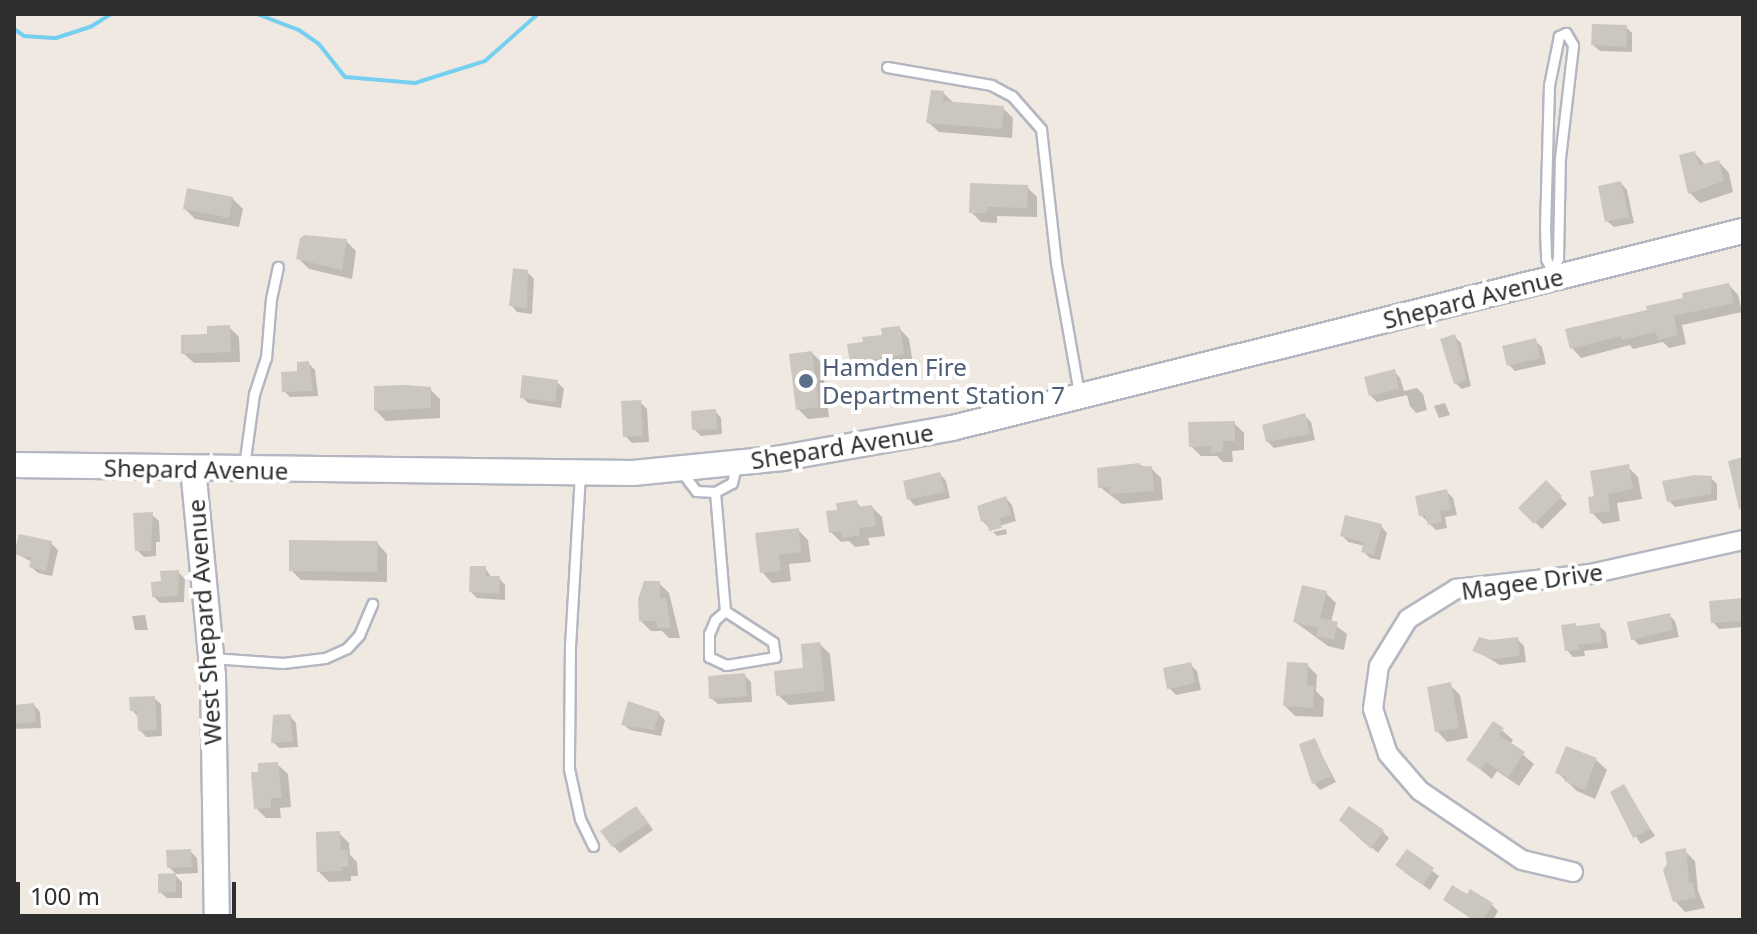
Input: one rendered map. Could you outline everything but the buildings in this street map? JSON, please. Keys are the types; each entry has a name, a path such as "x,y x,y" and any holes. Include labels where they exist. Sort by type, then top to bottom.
{"main road":[{"name":"Shepard Avenue","path":"14,465 580,473 679,469 737,462 952,428 1554,274 1743,231"},
{"name":"West Shepard Avenue","path":"193,468 211,658 217,920"}],"street":[{"name":"Magee Drive","path":"1573,872 1522,860 1420,791 1388,754 1373,709 1379,666 1408,619 1456,589 1590,574 1743,540"}],"lane":[{"path":"1566,33 1573,45 1560,158 1558,258 1554,274 1546,259 1545,227 1549,85 1559,36 1566,33"},
{"path":"887,67 991,85 1012,96 1041,129 1056,263 1080,396"},
{"path":"244,469 254,394 266,358 271,299 278,267"},
{"path":"679,469 692,488 715,492 732,483 737,462"},
{"path":"580,473 570,632 569,769 580,819 593,846"},
{"path":"715,492 725,611"},
{"path":"211,658 283,663 325,658 347,648 359,635 372,604"},
{"path":"725,611 773,642 775,657 726,665 712,661 707,651 709,634 715,620 725,611"}],"waterway":[{"path":"14,29 24,36 56,38 92,26 111,14"},
{"path":"257,14 299,30 319,44 345,77 415,83 485,61 538,14"}],"place":[{"name":"Hamden Fire Department Station 7","path":"806,381"}]}
